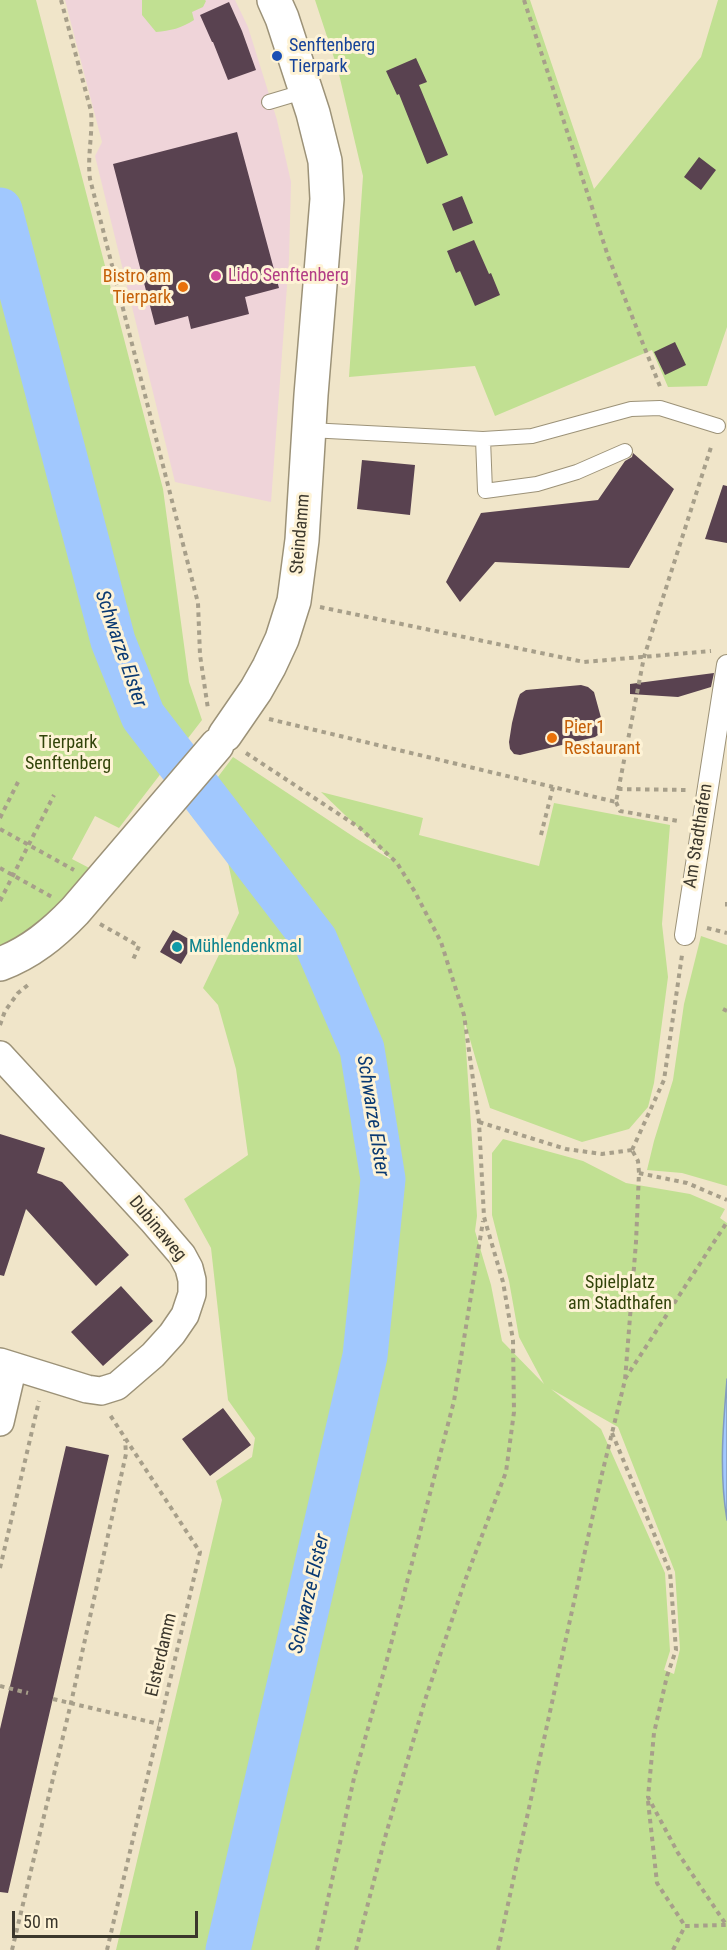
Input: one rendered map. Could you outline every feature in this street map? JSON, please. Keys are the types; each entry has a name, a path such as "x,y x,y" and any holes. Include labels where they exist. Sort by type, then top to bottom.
{"street":[{"name":"Steindamm","path":"0,964 14,959 55,932 221,740 269,667 282,639 294,601 302,540 327,199 325,161 306,91 274,0"},
{"name":"Am Stadthafen","path":"685,935 727,665"},
{"name":"Dubinaweg","path":"0,1055 152,1220 182,1255 189,1268 192,1294 185,1315 172,1334 117,1386 101,1391"},
{"path":"0,1422 7,1364 45,1377 101,1391"}],"lane":[{"path":"269,102 306,91"},
{"path":"309,430 483,439 532,436 631,409 660,408 718,426"},
{"path":"483,439 485,490 537,484 577,472 625,451"}],"path":[{"path":"61,0 91,111 92,125 88,150 90,179 198,603 200,655 205,700 209,714 221,740 236,747 360,828 397,863 441,942 464,1015 479,1122 484,1217 454,1401 354,1778 317,1950"},
{"path":"524,0 608,256 662,387 660,408"},
{"path":"677,831 678,821 620,811 616,802 645,657 718,426"},
{"path":"294,601 584,662 703,651"},
{"path":"266,718 616,802"},
{"path":"0,818 18,782"},
{"path":"541,835 553,787"},
{"path":"618,789 689,790"},
{"path":"0,901 54,795"},
{"path":"0,829 98,883"},
{"path":"0,868 139,946 132,962"},
{"path":"727,902 727,909"},
{"path":"632,1150 664,1080 685,935"},
{"path":"479,1122 566,1149 602,1154 632,1150"},
{"path":"498,1950 625,1380 639,1173 638,1161 632,1150"},
{"path":"639,1173 687,1183 727,1200"},
{"path":"356,1950 386,1833 426,1697 466,1578 506,1472 513,1412 513,1340 503,1282 484,1217"},
{"path":"625,1380 727,1222"},
{"path":"0,1568 45,1377"},
{"name":"Elsterdamm","path":"101,1391 108,1412 200,1551 107,1950"},
{"path":"612,1432 670,1572 676,1650 667,1676 654,1733 648,1797 657,1883 685,1926"},
{"path":"12,1950 71,1703 126,1454 124,1437"},
{"path":"0,1686 28,1693"},
{"path":"53,1699 159,1724"},
{"path":"648,1797 678,1853 727,1925"},
{"path":"685,1926 727,1925"},
{"path":"673,1950 685,1926"}],"shaded area":[{"path":"65,0 235,0 248,27 277,120 291,182 289,259 271,502 175,482 95,156 102,142"}],"green space":[{"name":"Tierpark Senftenberg","path":"0,0 36,0 163,489 189,682 202,720 119,828 95,816 72,859 97,872 55,919 0,951"},
{"path":"142,0 206,1 203,7 192,12 194,20 176,29 156,32 142,15"},
{"path":"315,0 530,0 594,189 701,57 718,0 727,0 727,327 707,386 668,387 652,350 495,416 475,366 349,377 363,176 338,70"},
{"name":"Spielplatz am Stadthafen","path":"233,757 393,861 321,792 423,818 419,835 539,866 554,803 670,825 662,924 668,977 654,1083 648,1107 629,1129 582,1142 490,1108 464,1019 477,1216 475,1231 491,1285 502,1341 544,1384 519,1337 509,1281 492,1215 492,1153 503,1139 583,1161 626,1183 690,1194 725,1209 720,1218 727,1223 727,1379 723,1467 727,1520 727,1950 116,1950 222,1500 216,1481 252,1457 255,1438 228,1400 211,1248 184,1199 248,1155 236,1069 218,1005 203,988 239,913 227,858 190,814","holes":["551,1389 618,1427 675,1572 680,1649 674,1674 664,1670 670,1651 665,1573 601,1429"]},
{"path":"701,936 727,945 727,1186 682,1173 647,1170 673,1080 684,1004"}],"water":[{"path":"727,1379 727,1520 722,1467"}],"building":[{"path":"229,2 256,70 228,80 200,15"},
{"path":"416,58 427,82 419,85 448,155 427,164 399,94 397,95 386,71"},
{"path":"237,132 279,288 245,297 249,314 191,329 188,316 155,325 113,164"},
{"path":"699,157 716,170 701,190 684,177"},
{"path":"462,196 473,223 453,231 442,204"},
{"path":"474,240 500,295 475,306 460,271 456,273 447,251"},
{"path":"675,342 686,365 665,375 654,352"},
{"path":"633,453 674,489 629,568 495,562 460,602 446,582 481,513 598,500"},
{"path":"362,460 415,465 410,515 357,509"},
{"path":"723,485 727,486 727,543 705,539"},
{"path":"714,673 711,687 678,697 630,694 630,684"},
{"path":"581,685 594,692 603,725 601,733 595,737 520,755 514,754 509,742 520,694 526,690"},
{"name":"Mühlendenkmal","path":"173,930 194,942 181,964 160,952"},
{"path":"0,1134 45,1148 37,1173 62,1182 129,1255 96,1286 26,1209 4,1276 0,1275"},
{"path":"121,1286 153,1321 103,1366 71,1332"},
{"path":"223,1408 251,1445 210,1476 182,1439"},
{"path":"66,1446 109,1455 8,1893 0,1892 0,1729"}],"waterway":[{"name":"Schwarze Elster","path":"0,210 113,641 143,716 315,940 362,1049 383,1179 365,1356 228,1950"}],"place":[{"name":"Senftenberg Tierpark","path":"277,56"},
{"name":"Lido Senftenberg","path":"216,276"},
{"name":"Bistro am Tierpark","path":"183,287"},
{"name":"Pier 1 Restaurant","path":"552,738"},
{"name":"Mühlendenkmal","path":"177,947"}]}
